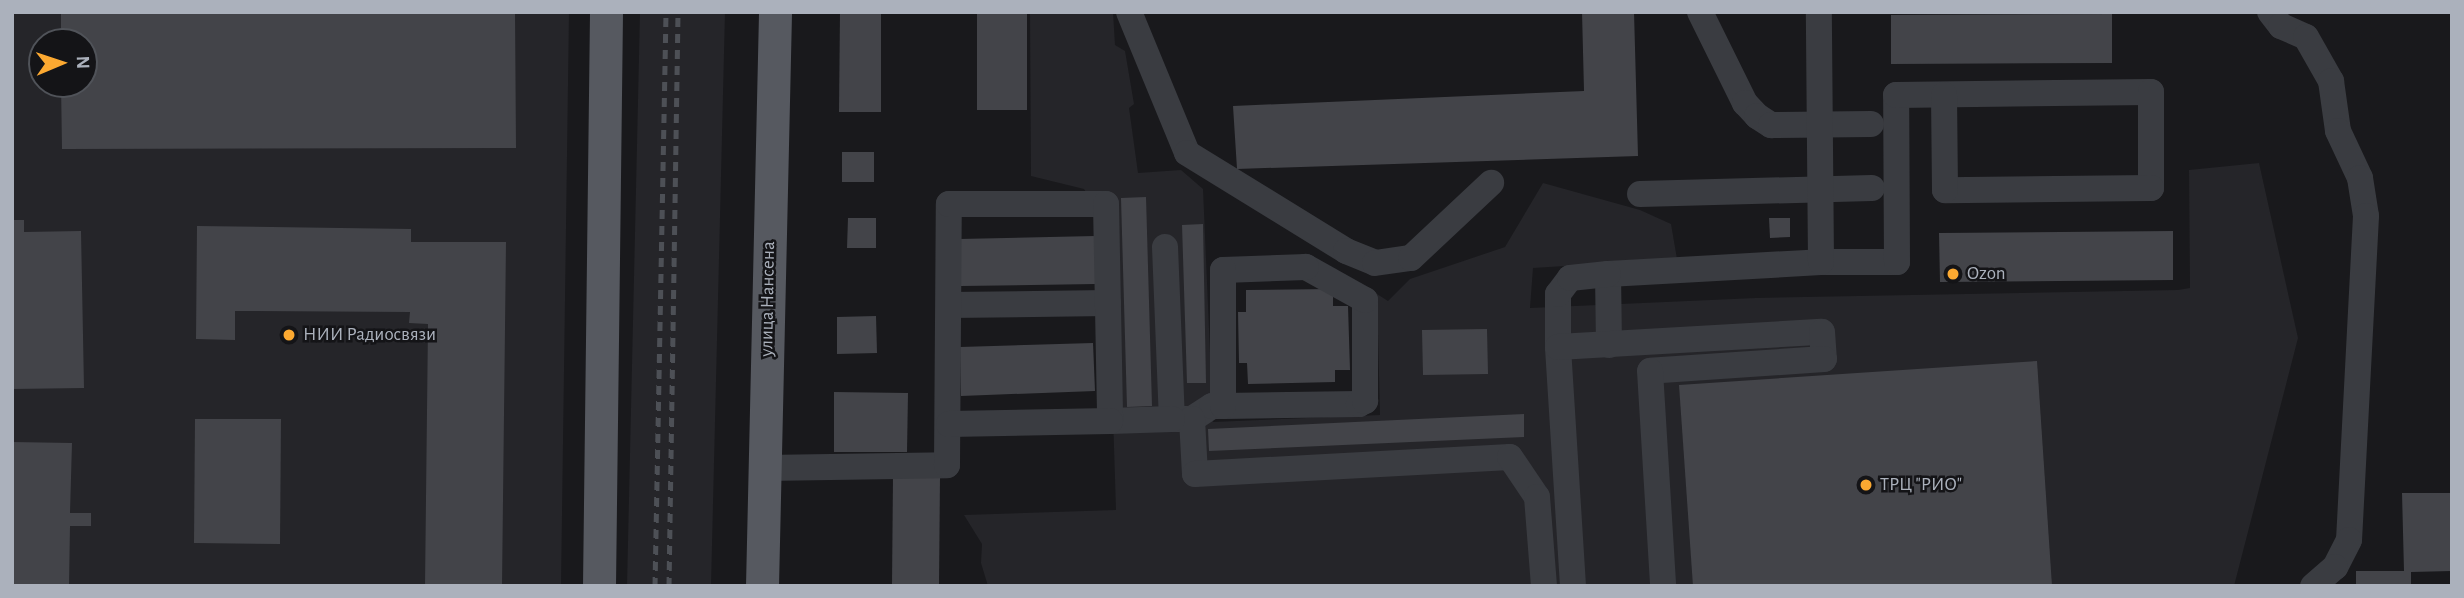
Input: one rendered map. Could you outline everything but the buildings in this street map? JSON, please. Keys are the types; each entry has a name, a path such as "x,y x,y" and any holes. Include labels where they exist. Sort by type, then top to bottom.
{"main road":[{"path":"599,586 606,12"},
{"name":"улица Нансена","path":"762,586 775,12"}],"lane":[{"path":"1129,12 1187,153 1346,251 1375,263 1411,258 1491,183"},
{"path":"1700,12 1745,103 1757,116 1771,125 1871,124"},
{"path":"1819,12 1821,262"},
{"path":"2270,12 2281,26 2306,37 2331,81 2337,131 2360,178 2366,216 2349,540 2335,566 2313,586"},
{"path":"1573,586 1558,347 1558,294 1570,278 1821,262 1897,262 1896,96 1944,95 2151,92 2151,188 1945,190 1944,95"},
{"path":"1640,194 1872,188"},
{"path":"765,468 941,468 949,458 949,204 1106,204 1110,421"},
{"path":"1165,247 1182,419 1195,474 1510,457 1537,497 1544,586"},
{"path":"949,424 1182,419 1207,407 1365,401 1367,307 1360,296 1341,296 1300,266 1223,270 1223,406"},
{"path":"1608,274 1609,345"},
{"path":"949,305 1108,303"},
{"path":"1558,347 1822,332 1824,359 1650,371 1663,586"}],"shaded area":[{"name":"НИИ Радиосвязи","path":"12,12 569,12 561,586 12,586"},
{"path":"640,12 725,12 711,586 627,586"},
{"path":"1030,12 1113,12 1115,45 1125,51 1134,104 1129,108 1138,173 1181,170 1203,189 1213,422 1380,415 1377,294 1388,301 1410,279 1505,247 1543,183 1640,210 1671,224 1677,259 1533,268 1530,308 1756,298 2190,288 2189,170 2259,163 2298,338 2234,586 988,586 981,563 982,544 964,515 1116,510 1107,225 1084,189 1031,176"}],"railway":[{"path":"655,586 666,12"},
{"path":"669,586 678,12"}],"place":[{"name":"Ozon","path":"1953,274"},
{"name":"НИИ Радиосвязи","path":"289,335"},
{"name":"ТРЦ \"РИО\"","path":"1866,485"}]}
